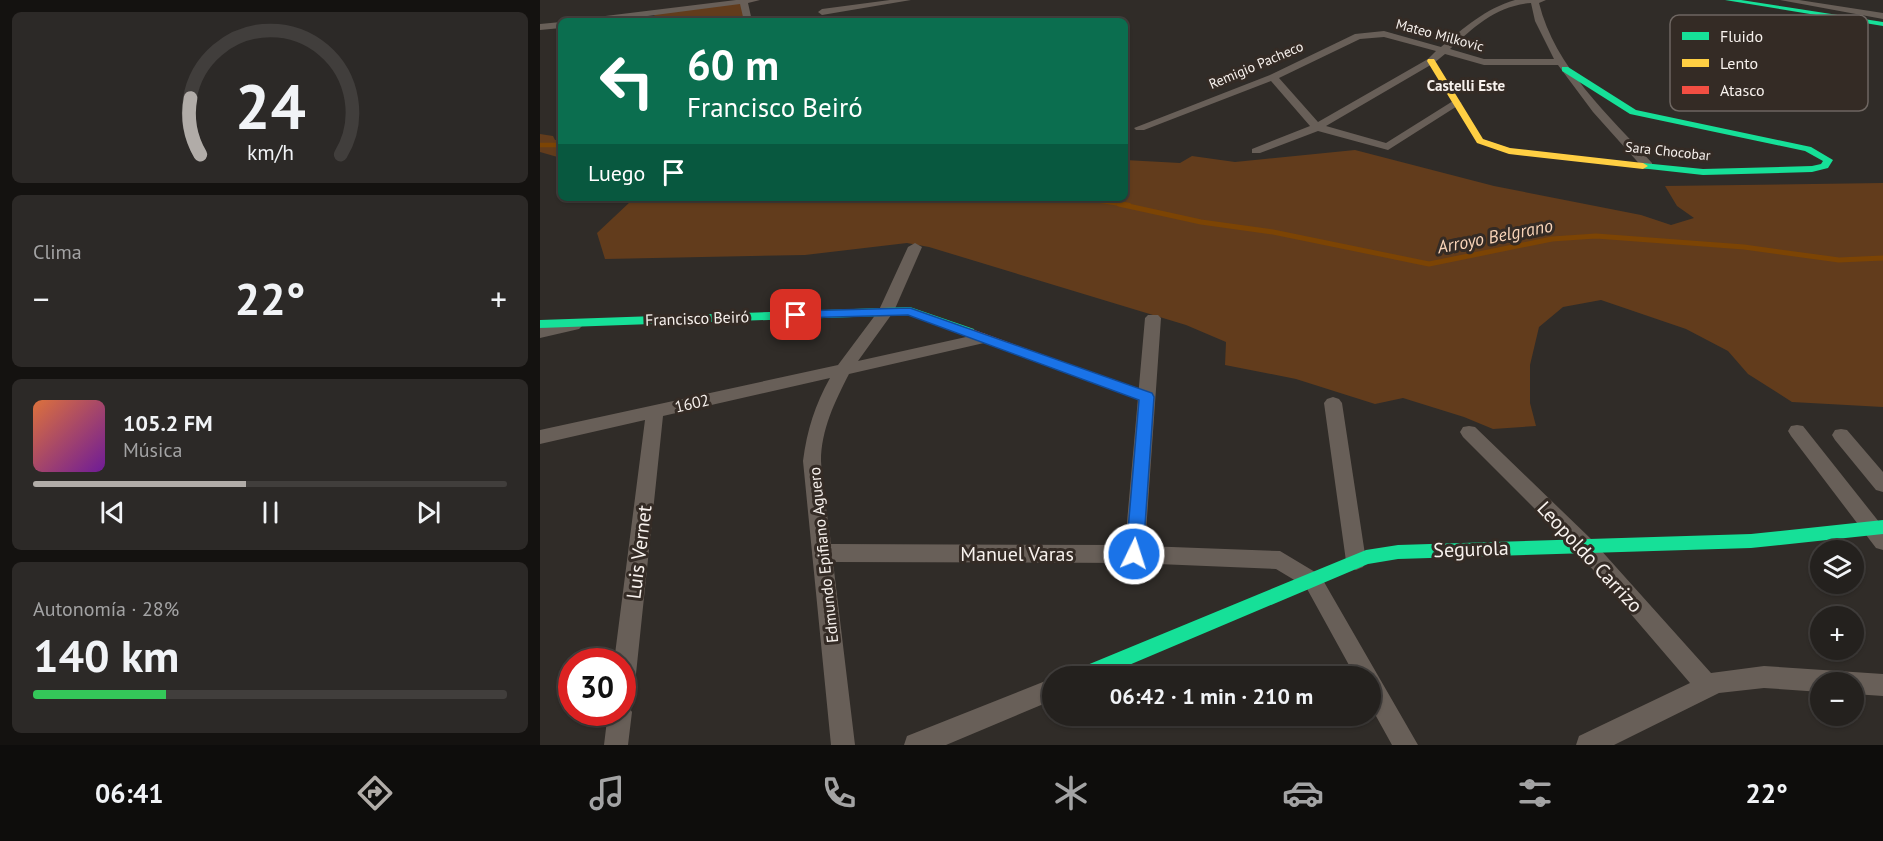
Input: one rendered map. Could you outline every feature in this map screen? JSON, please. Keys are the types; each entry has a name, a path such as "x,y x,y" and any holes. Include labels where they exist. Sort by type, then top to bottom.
{"main road":[{"path":"1728,0 1844,15"},
{"path":"1757,0 1852,15"},
{"path":"1868,18 1883,20"},
{"path":"1868,18 1883,20"},
{"path":"1431,61 1457,103"},
{"path":"1563,65 1634,112"},
{"name":"Sara Chocobar","path":"1457,103 1480,141 1509,151 1718,172 1812,169 1825,166 1828,160 1808,149 1634,112"},
{"name":"Francisco Beiró","path":"540,324 910,311 1147,397"},
{"name":"Segurola","path":"1106,666 1366,557 1398,552 1582,544 1751,541 1880,533"}],"street":[{"path":"613,18 756,0"},
{"path":"818,0 824,17 907,0"},
{"path":"1256,151 1317,127 1431,61 1493,10 1513,1 1537,0 1538,22 1563,65 1648,166"},
{"path":"1784,0 1858,15"},
{"path":"744,2 747,18"},
{"path":"1868,17 1883,20"},
{"path":"540,27 558,24"},
{"name":"Mateo Milkovic","path":"1384,34 1484,62 1563,65"},
{"name":"Remigio Pacheco","path":"1140,128 1273,77 1358,36 1384,34"},
{"path":"1273,77 1317,127 1388,147 1457,103"},
{"path":"1589,98 1634,112"},
{"name":"Edmundo Epifiano Aguero","path":"843,745 812,461 815,437 824,405 844,368 886,311 915,247"},
{"path":"1134,554 1153,318"},
{"name":"Francisco Beiró","path":"540,333 592,322"},
{"name":"1602","path":"540,437 984,338"},
{"path":"1333,403 1356,561"},
{"name":"Luis Vernet","path":"627,648 655,411"},
{"path":"1797,431 1880,533"},
{"name":"Leopoldo Carrizo","path":"1469,432 1582,544 1707,686"},
{"path":"1841,435 1883,485"},
{"name":"Manuel Varas","path":"822,553 1134,554 1280,560 1313,581"},
{"path":"1313,581 1361,666"},
{"path":"1588,745 1717,682 1764,677 1810,680"},
{"path":"1864,684 1883,685"},
{"path":"926,743 1042,693"},
{"path":"1381,701 1406,745"},
{"path":"616,745 618,726"}],"shaded area":[{"path":"744,2 747,18 654,18 655,13"},
{"path":"540,134 553,136 555,140 558,140 558,157 540,152"},
{"path":"1355,150 1494,186 1641,215 1671,225 1694,218 1677,206 1665,186 1883,183 1883,407 1792,402 1748,374 1728,351 1686,329 1601,300 1563,307 1539,327 1530,365 1530,403 1536,426 1493,429 1464,417 1403,398 1375,404 1296,379 1225,365 1226,342 1186,325 929,247 907,243 805,255 605,259 597,233 630,201 1128,201 1128,160 1180,163 1192,156 1235,162"}],"waterway":[{"name":"Arroyo Belgrano","path":"540,145 558,145"},
{"name":"Arroyo Belgrano","path":"1102,201 1129,205"},
{"name":"Arroyo Belgrano","path":"1119,204 1201,222 1273,232 1429,264 1552,239 1596,236 1744,247 1839,260 1883,258"}],"traffic: fast":[{"path":"1728,0 1825,15"},
{"path":"1868,22 1883,24"},
{"path":"1565,69 1633,112 1808,149 1828,160 1825,166 1812,169 1703,172 1643,166"},
{"path":"540,324 910,311 969,332"},
{"path":"1106,666 1366,557 1398,552 1751,541 1883,527"}],"traffic: slow":[{"path":"1431,61 1480,141 1509,151 1643,166"}],"traffic: jam":[{"path":"969,332 1147,397"}],"district":[{"name":"Castelli Este","path":"1466,85"}],"route":[{"path":"796,315 910,311 1147,397 1134,554"}]}
